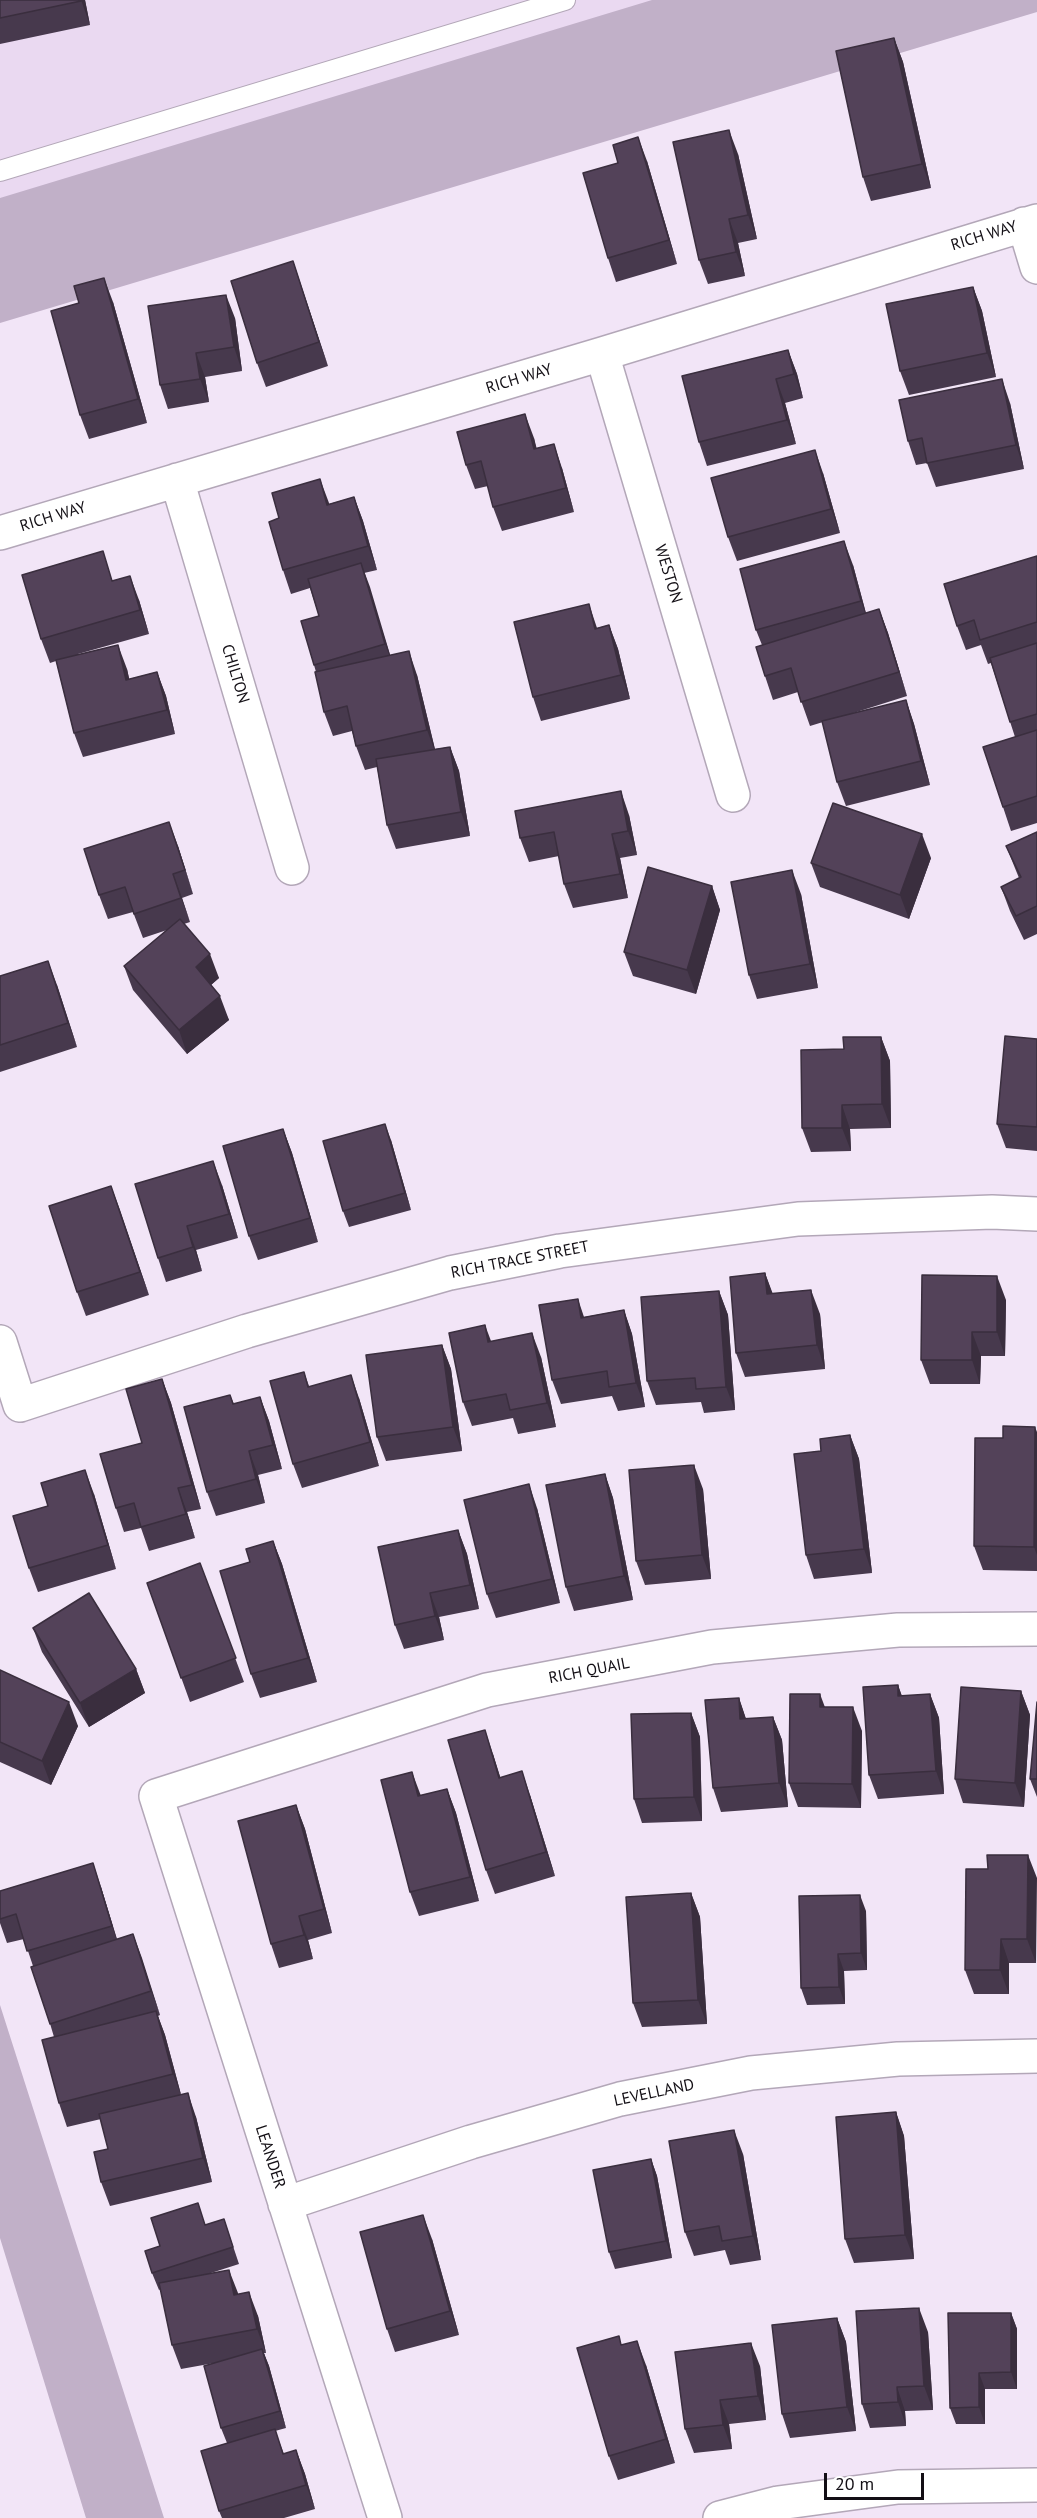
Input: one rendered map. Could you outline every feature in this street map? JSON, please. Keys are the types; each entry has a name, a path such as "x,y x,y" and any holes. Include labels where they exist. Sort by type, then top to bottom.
{"street":[{"path":"1031,222 1037,267"},
{"name":"RICH WAY","path":"0,533 602,354 1031,222"},
{"name":"WESTON","path":"602,354 733,795"},
{"name":"CHILTON","path":"177,480 292,868"},
{"name":"RICH TRACE STREET","path":"0,1342 20,1406 270,1324 450,1273 560,1251 798,1219 992,1212 1037,1214"},
{"name":"RICH QUAIL","path":"156,1796 488,1690 701,1649 898,1630 1037,1629"},
{"name":"LEANDER","path":"156,1796 385,2518"},
{"name":"LEVELLAND","path":"285,2204 471,2142 620,2099 751,2073 898,2059 1037,2056"},
{"path":"720,2518 777,2503 898,2487 1037,2485"}],"lane":[{"path":"0,171 565,0"}],"shaded area":[{"path":"0,0 1004,0 0,301"},
{"path":"652,0 1037,0 1037,12 0,323 0,198"},
{"path":"0,2005 164,2518 86,2518 0,2238"}],"building":[{"path":"0,0 81,0 81,1 0,18"},
{"path":"894,38 922,164 863,177 836,51"},
{"path":"729,130 748,215 729,219 736,252 699,260 673,142"},
{"path":"638,137 669,240 608,258 583,173 618,163 613,145"},
{"path":"293,261 319,342 257,363 231,281"},
{"path":"104,278 138,399 80,415 51,311 79,303 74,286"},
{"path":"973,287 987,353 900,371 886,304"},
{"path":"226,295 234,347 196,353 200,379 160,385 148,306"},
{"path":"788,350 794,374 776,379 787,420 699,442 682,376"},
{"path":"1002,379 1016,445 927,463 922,438 908,441 899,400"},
{"path":"525,414 534,449 554,444 566,488 493,507 481,461 466,465 457,432"},
{"path":"815,450 831,509 728,537 711,478"},
{"path":"320,479 327,505 354,497 368,546 283,570 269,522 279,518 272,493"},
{"path":"844,541 861,601 756,630 740,569"},
{"path":"103,551 112,581 130,576 140,610 41,639 22,575"},
{"path":"1037,556 1037,622 980,640 974,620 957,626 944,584"},
{"path":"361,563 385,644 314,665 301,621 319,616 308,579"},
{"path":"589,604 595,629 609,625 621,675 533,697 514,622"},
{"path":"879,609 899,672 801,702 791,668 765,676 756,647"},
{"path":"1037,643 1037,714 1010,722 990,658"},
{"path":"118,645 126,680 157,672 167,710 74,733 56,660"},
{"path":"409,651 427,730 356,746 347,706 324,712 315,672"},
{"path":"906,700 921,761 837,782 822,721"},
{"path":"1037,730 1037,796 1003,807 983,747"},
{"path":"450,747 461,812 387,825 376,759"},
{"path":"621,791 628,831 612,834 620,874 564,884 554,832 520,838 515,811"},
{"path":"833,803 922,834 900,895 811,863"},
{"path":"169,822 185,870 173,874 181,898 134,914 125,887 99,895 84,849"},
{"path":"1037,832 1037,906 1016,916 1001,887 1021,877 1006,846"},
{"path":"648,867 712,886 687,970 624,952"},
{"path":"792,870 810,964 749,975 731,882"},
{"path":"180,919 210,954 196,967 220,996 179,1030 124,966"},
{"path":"48,961 68,1023 0,1045 0,976"},
{"path":"1005,1036 1037,1039 1037,1127 997,1124"},
{"path":"843,1037 881,1037 882,1104 842,1105 842,1128 802,1128 801,1050 844,1049"},
{"path":"385,1124 405,1193 343,1211 323,1141"},
{"path":"283,1129 310,1218 249,1236 223,1146"},
{"path":"213,1161 229,1214 187,1226 193,1247 158,1258 135,1184"},
{"path":"111,1186 140,1272 77,1292 49,1206"},
{"path":"765,1273 767,1294 811,1290 817,1345 736,1353 730,1277"},
{"path":"922,1275 997,1276 997,1332 972,1332 972,1360 921,1360"},
{"path":"719,1291 726,1387 696,1389 695,1378 647,1381 641,1297"},
{"path":"578,1299 581,1318 624,1310 636,1383 609,1387 607,1371 552,1380 539,1305"},
{"path":"485,1325 488,1342 532,1333 547,1403 510,1410 506,1394 463,1402 449,1333"},
{"path":"442,1345 453,1427 377,1437 366,1355"},
{"path":"304,1372 308,1387 351,1375 370,1442 293,1464 270,1381"},
{"path":"162,1379 192,1485 178,1488 186,1514 141,1527 134,1503 116,1508 100,1454 142,1443 126,1389"},
{"path":"230,1395 233,1404 260,1397 273,1445 249,1451 256,1479 207,1492 184,1407"},
{"path":"1003,1426 1035,1427 1034,1547 974,1546 975,1438 1003,1438"},
{"path":"850,1435 864,1549 806,1555 794,1454 821,1451 820,1439"},
{"path":"694,1465 702,1555 636,1561 629,1470"},
{"path":"85,1470 108,1545 29,1568 13,1516 48,1506 41,1483"},
{"path":"605,1474 624,1576 566,1587 546,1485"},
{"path":"529,1484 552,1579 487,1594 464,1500"},
{"path":"458,1530 470,1585 430,1593 435,1616 395,1625 378,1547"},
{"path":"273,1541 308,1658 251,1674 220,1571 250,1562 246,1549"},
{"path":"200,1563 236,1658 181,1678 147,1583"},
{"path":"89,1593 136,1669 80,1703 33,1628"},
{"path":"0,1670 69,1702 42,1761 0,1742"},
{"path":"898,1685 898,1696 930,1694 936,1771 869,1775 863,1687"},
{"path":"961,1687 1021,1691 1015,1783 955,1779"},
{"path":"790,1694 820,1694 820,1707 853,1707 852,1784 789,1783"},
{"path":"739,1698 740,1719 773,1717 779,1783 713,1788 705,1700"},
{"path":"1037,1702 1037,1779 1030,1779"},
{"path":"691,1713 694,1797 634,1799 631,1714"},
{"path":"485,1730 499,1778 522,1771 546,1852 486,1870 448,1740"},
{"path":"412,1772 418,1796 447,1789 470,1877 410,1892 381,1780"},
{"path":"296,1805 324,1909 299,1916 304,1935 271,1944 238,1821"},
{"path":"987,1855 1028,1855 1027,1939 1001,1939 1000,1970 965,1970 966,1869 988,1869"},
{"path":"93,1863 112,1926 27,1951 16,1914 0,1919 0,1891"},
{"path":"691,1893 698,2000 633,2003 626,1897"},
{"path":"860,1895 861,1953 838,1954 839,1987 801,1988 799,1896"},
{"path":"133,1934 151,1991 50,2024 31,1967"},
{"path":"156,2011 173,2074 59,2103 42,2040"},
{"path":"188,2093 203,2158 101,2182 94,2152 108,2149 99,2114"},
{"path":"896,2112 905,2235 845,2239 836,2117"},
{"path":"734,2130 753,2236 722,2241 719,2226 685,2232 669,2141"},
{"path":"651,2159 666,2241 609,2252 593,2170"},
{"path":"198,2203 205,2225 224,2219 233,2247 152,2273 145,2251 160,2246 151,2218"},
{"path":"423,2215 450,2311 387,2329 360,2232"},
{"path":"229,2270 234,2295 249,2292 257,2329 172,2345 159,2283"},
{"path":"919,2308 924,2386 897,2387 898,2402 862,2404 856,2311"},
{"path":"948,2313 1011,2313 1011,2372 979,2373 979,2407 950,2408"},
{"path":"837,2318 847,2407 782,2414 772,2325"},
{"path":"619,2336 621,2345 637,2341 666,2439 609,2456 577,2348"},
{"path":"751,2343 758,2396 720,2400 723,2425 685,2429 675,2352"},
{"path":"262,2349 280,2411 221,2428 204,2366"},
{"path":"275,2429 283,2454 296,2450 306,2485 219,2511 201,2451"}]}
